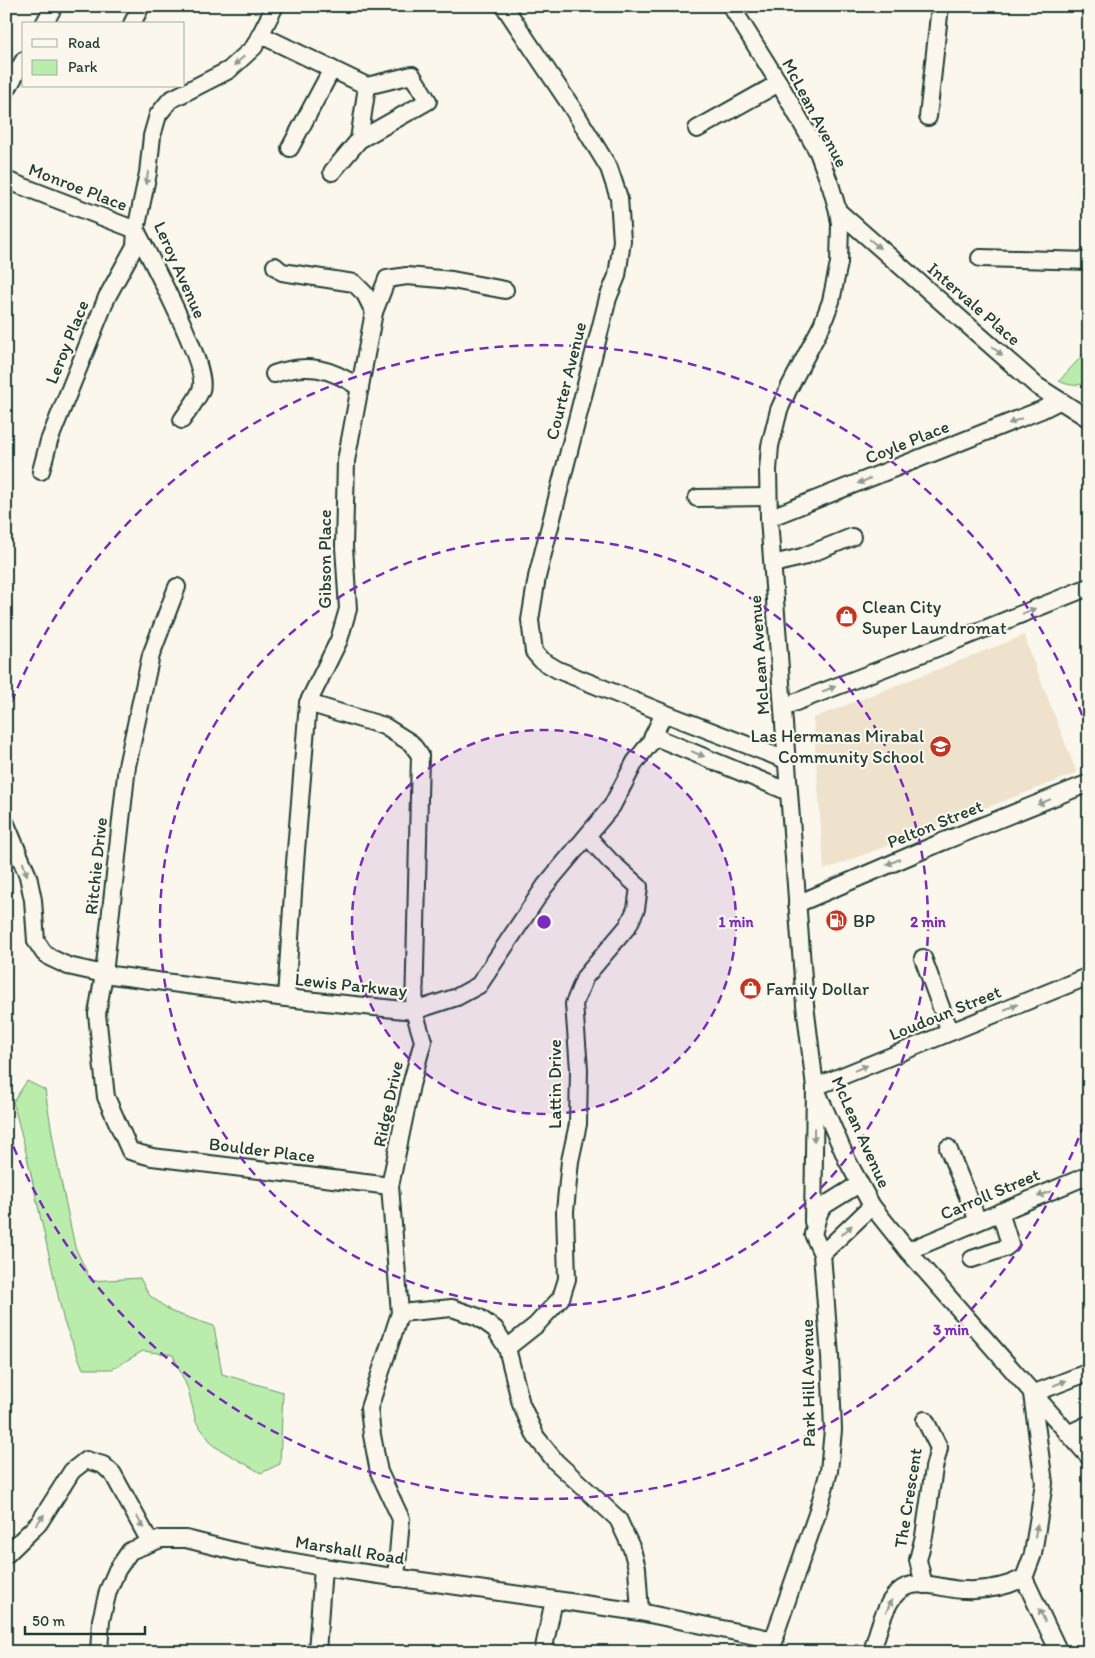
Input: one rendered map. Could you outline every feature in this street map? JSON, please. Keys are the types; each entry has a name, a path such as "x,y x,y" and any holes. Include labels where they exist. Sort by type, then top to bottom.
{"street":[{"path":"45,22 54,6"},
{"path":"133,22 141,6"},
{"name":"Leroy Avenue","path":"182,420 202,389 200,368 175,307 136,230 148,173 152,136 158,115 170,100 229,70 254,47 275,6"},
{"name":"Courter Avenue","path":"504,6 573,109 609,168 619,198 622,241 617,276 608,298 537,577 530,620 534,652 541,660 558,670 664,713"},
{"name":"McLean Avenue","path":"731,6 779,83 823,163 838,211 840,250 834,289 822,325 789,388 778,416 770,446 768,497 805,1005 815,1087 847,1160 872,1206 1032,1394 1089,1457"},
{"path":"928,117 940,6"},
{"path":"261,35 367,86 412,75 428,101 359,140 332,172"},
{"path":"6,91 22,63"},
{"path":"290,148 332,69"},
{"path":"697,129 779,83"},
{"path":"359,140 367,86"},
{"name":"Monroe Place","path":"6,180 136,230"},
{"name":"Intervale Place","path":"838,211 1037,386 1089,419"},
{"name":"Leroy Place","path":"41,471 49,441 106,297 135,246 136,230"},
{"path":"980,258 1089,261"},
{"path":"275,266 282,272 354,283 365,294 374,312"},
{"name":"Gibson Place","path":"286,998 308,704 339,640 348,609 344,547 346,461 374,312 387,280 407,276 452,280 505,290"},
{"path":"274,374 306,367 332,372 346,378 360,388"},
{"name":"Coyle Place","path":"769,518 1041,410 1059,401"},
{"path":"697,498 768,497"},
{"path":"773,564 802,557 852,537"},
{"path":"783,707 947,644 1089,586"},
{"name":"Ritchie Drive","path":"130,1151 106,1096 97,1014 104,974 127,766 151,655 177,587"},
{"name":"Ridge Drive","path":"308,704 384,726 411,743 420,755 414,1011 422,1041 390,1186 400,1313 369,1408 379,1472 401,1519 396,1578"},
{"path":"664,713 786,760"},
{"name":"Lewis Parkway","path":"6,824 28,876 33,900 35,935 39,946 51,958 68,966 104,974 286,998 414,1011 457,997 479,985 545,886 588,837 612,806 635,762 650,743 664,713"},
{"path":"653,736 789,792"},
{"name":"Pelton Street","path":"797,904 942,842 1089,783"},
{"name":"Lattin Drive","path":"507,1348 536,1325 561,1298 567,1279 565,1211 570,1161 578,1124 579,1069 574,1004 585,977 628,926 636,909 639,887 610,861 588,837"},
{"path":"923,958 950,1032"},
{"name":"Loudoun Street","path":"815,1087 1089,976"},
{"path":"813,1234 815,1087"},
{"path":"948,1148 978,1221"},
{"name":"Boulder Place","path":"130,1151 152,1157 390,1186"},
{"name":"Carroll Street","path":"908,1250 1089,1175"},
{"path":"813,1234 822,1207 859,1184"},
{"path":"822,1254 872,1206"},
{"path":"972,1259 1005,1248 1010,1244 1000,1212"},
{"name":"Park Hill Avenue","path":"772,1646 817,1514 829,1470 833,1430 831,1366 822,1254 813,1234"},
{"path":"400,1313 452,1308 478,1317 495,1329 507,1348 522,1404 536,1437 556,1462 618,1519 632,1549 637,1568 640,1612"},
{"path":"872,1652 878,1631 891,1600 899,1591 909,1586 924,1585 965,1590 988,1589 1009,1586 1024,1578 1032,1554 1044,1483 1032,1394 1089,1372"},
{"name":"The Crescent","path":"924,1585 918,1560 939,1448 925,1420"},
{"path":"1068,1434 1089,1424"},
{"path":"6,1555 38,1523 72,1471 86,1460 103,1465 113,1474 150,1542 130,1551 117,1570 108,1591 101,1620 99,1652"},
{"name":"Marshall Road","path":"150,1542 161,1539 186,1538 238,1552 323,1567 640,1612 772,1646"},
{"path":"317,1652 323,1567"},
{"path":"1024,1578 1059,1652"},
{"path":"543,1652 554,1600"}],"shaded area":[{"name":"Las Hermanas Mirabal Community School","path":"1025,635 1029,650 1077,773 824,870 813,718"}],"green space":[{"path":"1089,348 1089,379 1082,384 1074,385 1059,381"},
{"path":"27,1081 45,1090 56,1157 75,1247 91,1281 140,1278 149,1295 172,1312 214,1326 222,1374 283,1392 280,1464 261,1473 214,1446 196,1422 188,1389 173,1355 143,1351 112,1369 83,1369 64,1322 13,1102"}],"place":[{"name":"Clean City Super Laundromat","path":"846,617"},
{"name":"Las Hermanas Mirabal Community School","path":"940,746"},
{"name":"BP","path":"837,921"},
{"name":"Family Dollar","path":"750,989"}]}
